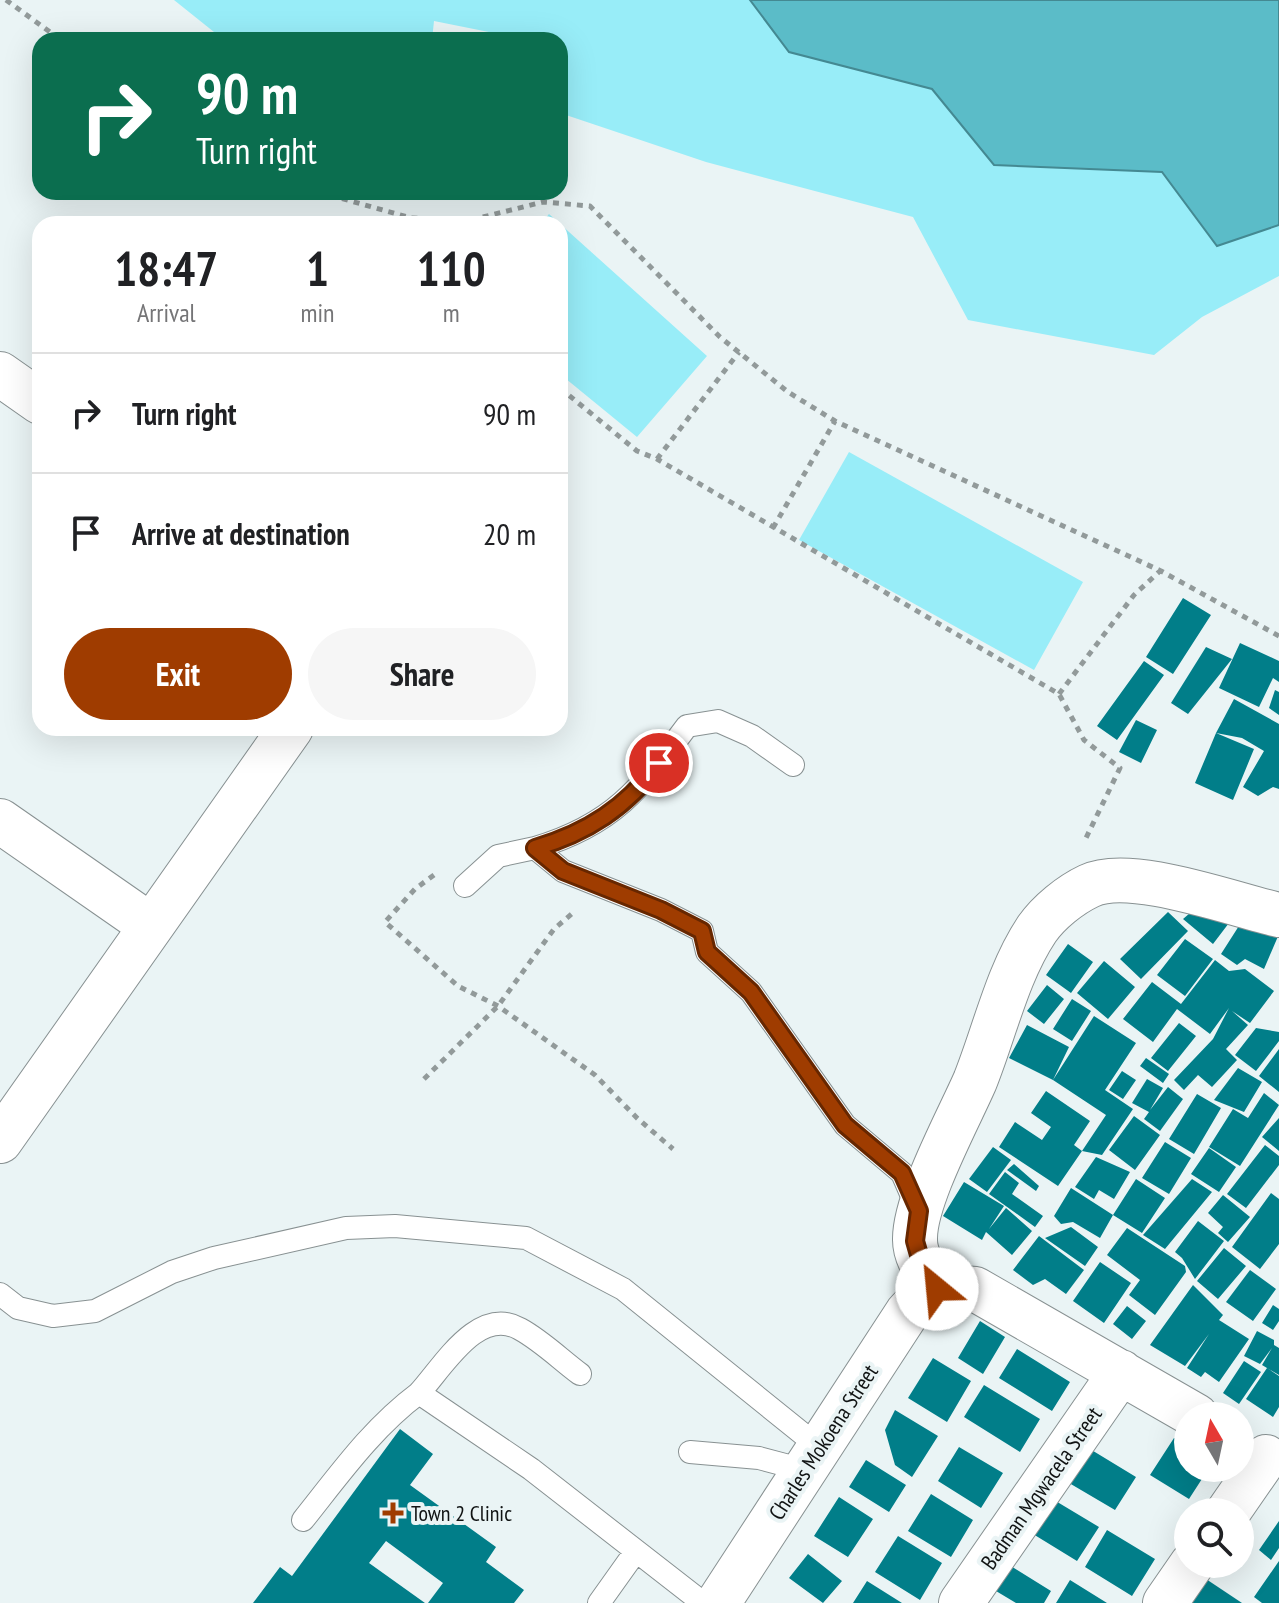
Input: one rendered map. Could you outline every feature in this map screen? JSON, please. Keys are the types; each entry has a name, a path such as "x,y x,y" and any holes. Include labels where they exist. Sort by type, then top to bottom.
{"street":[{"path":"0,374 32,396"},
{"path":"0,1141 285,736"},
{"path":"0,821 151,926"},
{"path":"1174,1403 975,1289 937,1289 921,1262 915,1241 919,1211 976,1079 1019,963 1039,927 1061,905 1091,885 1126,882 1187,890 1279,915"},
{"name":"Charles Mokoena Street","path":"718,1603 907,1313 920,1297 937,1289"},
{"name":"Badman Mgwacela Street","path":"961,1603 1121,1372"},
{"path":"1236,1498 1262,1455"},
{"path":"1165,1603 1182,1578"}],"lane":[{"path":"465,886 498,856 571,837 609,816 646,781 687,726 718,721 752,736 793,765"},
{"path":"535,848 563,871 661,910 702,931 707,952 751,992 845,1125 902,1173 919,1211"},
{"path":"0,1294 18,1308 53,1316 95,1311 172,1272 214,1258 346,1228 395,1226 526,1238 623,1289 812,1458"},
{"path":"303,1520 363,1444 419,1393 473,1333 486,1326 502,1324 518,1328 580,1374"},
{"path":"419,1393 531,1469 703,1603"},
{"path":"690,1452 759,1458 812,1458"},
{"path":"599,1603 636,1551"}],"path":[{"path":"6,0 50,32"},
{"path":"347,200 404,216"},
{"path":"489,216 543,202 590,206 720,337 788,392 835,421 1161,571 1279,636"},
{"path":"657,459 739,352"},
{"path":"568,395 637,451 657,459 1059,694 1084,740 1120,768 1078,856 1091,885"},
{"path":"773,528 835,421"},
{"path":"1059,694 1134,595 1161,571"},
{"path":"465,886 446,867 415,889 385,922 458,986 498,1006 595,1075 673,1149"},
{"path":"424,1079 498,1006 554,929 574,912 587,881"}],"shaded area":[{"path":"174,0 750,0 789,52 932,89 994,165 1162,172 1217,246 1279,225 1279,276 1202,317 1154,355 968,320 913,217 706,162 568,116 568,32 488,32 434,21 433,32 214,32"},
{"path":"750,0 1279,0 1279,225 1217,246 1162,172 994,165 932,89 789,52"},
{"path":"568,231 707,356 637,437 568,381"},
{"path":"849,452 1083,582 1034,670 799,540"}],"building":[{"path":"1183,598 1211,615 1173,674 1146,657"},
{"path":"1240,643 1279,661 1279,682 1273,678 1259,707 1219,688"},
{"path":"1206,647 1232,659 1188,714 1171,703"},
{"path":"1144,661 1164,675 1117,740 1097,726"},
{"path":"1275,690 1279,692 1279,715 1269,708"},
{"path":"1234,699 1279,724 1279,789 1273,787 1258,796 1243,787 1264,751 1242,738 1216,733"},
{"path":"1136,720 1157,730 1141,763 1119,752"},
{"path":"1216,733 1254,749 1233,800 1195,783"},
{"path":"1204,901 1232,919 1213,944 1183,919"},
{"path":"1168,912 1188,931 1141,979 1120,959"},
{"path":"1244,918 1279,934 1264,969 1245,959 1237,965 1221,954"},
{"path":"1185,939 1213,959 1185,996 1157,975"},
{"path":"1068,944 1093,962 1071,993 1046,975"},
{"path":"1215,960 1229,971 1245,969 1274,991 1250,1023 1232,1011 1248,1025 1226,1049 1237,1060 1212,1087 1198,1075 1184,1090 1174,1080 1213,1039 1229,1008 1210,1034 1177,1009 1153,1042 1123,1019 1152,982 1181,1004"},
{"path":"1104,961 1135,987 1108,1019 1077,993"},
{"path":"1047,985 1064,999 1044,1024 1027,1011"},
{"path":"1072,999 1091,1011 1072,1041 1053,1029"},
{"path":"1094,1016 1136,1043 1105,1090 1133,1109 1102,1155 1082,1151 1106,1115 1053,1080"},
{"path":"1179,1023 1196,1036 1168,1071 1151,1058"},
{"path":"1027,1025 1069,1047 1053,1080 1009,1058"},
{"path":"1256,1028 1279,1032 1279,1041 1256,1071 1235,1055"},
{"path":"1279,1049 1279,1092 1259,1076"},
{"path":"1146,1058 1169,1074 1163,1083 1140,1066"},
{"path":"1238,1068 1262,1082 1244,1112 1214,1100"},
{"path":"1122,1071 1136,1080 1123,1099 1109,1090"},
{"path":"1147,1079 1163,1088 1150,1110 1168,1087 1183,1099 1160,1131 1144,1119 1149,1112 1132,1103"},
{"path":"1046,1091 1090,1121 1074,1145 1082,1151 1058,1186 999,1147 1015,1122 1042,1140 1051,1127 1031,1113"},
{"path":"1264,1093 1279,1105 1240,1166 1209,1147 1233,1109 1248,1118"},
{"path":"1197,1094 1221,1108 1194,1154 1169,1139"},
{"path":"1134,1116 1160,1135 1135,1170 1109,1150"},
{"path":"1279,1118 1279,1151 1262,1137"},
{"path":"1165,1142 1191,1158 1169,1194 1142,1178"},
{"path":"1265,1145 1279,1156 1279,1165 1246,1208 1227,1194"},
{"path":"993,1147 1011,1160 987,1192 969,1179"},
{"path":"1209,1148 1236,1167 1219,1192 1191,1174"},
{"path":"1096,1157 1130,1172 1114,1199 1099,1190 1094,1199 1075,1187"},
{"path":"1014,1164 1039,1186 1036,1191 1007,1170"},
{"path":"1005,1172 1019,1183 1012,1194 1043,1216 1035,1227 989,1194"},
{"path":"1136,1179 1165,1198 1142,1233 1113,1215"},
{"path":"1192,1179 1212,1192 1165,1249 1143,1235"},
{"path":"964,1182 1004,1206 989,1229 1006,1208 1032,1231 1012,1255 986,1232 982,1240 943,1216"},
{"path":"1071,1188 1113,1215 1100,1238 1073,1222 1061,1224 1054,1216"},
{"path":"1271,1193 1279,1199 1279,1244 1260,1269 1232,1247"},
{"path":"1223,1195 1250,1217 1228,1242 1218,1233 1223,1227 1208,1213"},
{"path":"1198,1221 1224,1241 1195,1279 1175,1252"},
{"path":"1071,1227 1098,1247 1085,1266 1045,1238"},
{"path":"1127,1228 1185,1266 1186,1272 1155,1315 1129,1295 1140,1280 1107,1255"},
{"path":"1039,1236 1084,1270 1066,1294 1045,1279 1033,1285 1013,1270"},
{"path":"1224,1248 1246,1266 1218,1299 1197,1281"},
{"path":"1100,1262 1131,1283 1104,1323 1073,1301"},
{"path":"1250,1270 1276,1289 1253,1321 1226,1302"},
{"path":"1193,1285 1223,1315 1219,1320 1249,1339 1219,1382 1205,1372 1201,1377 1187,1368 1209,1334 1185,1366 1150,1345"},
{"path":"1273,1305 1279,1309 1279,1321 1273,1330 1262,1323"},
{"path":"1127,1306 1146,1321 1132,1339 1113,1324"},
{"path":"980,1321 1005,1337 983,1374 958,1358"},
{"path":"1257,1331 1274,1340 1274,1345 1279,1348 1279,1375 1262,1365 1272,1348 1260,1364 1244,1356"},
{"path":"1017,1349 1070,1382 1052,1411 999,1378"},
{"path":"933,1358 971,1381 947,1422 908,1398"},
{"path":"1244,1361 1261,1372 1240,1402 1223,1393"},
{"path":"1267,1368 1279,1376 1279,1407 1273,1417 1246,1399"},
{"path":"984,1385 1040,1419 1020,1452 964,1417"},
{"path":"895,1410 938,1436 912,1477 895,1465 885,1430"},
{"name":"Town 2 Clinic","path":"400,1429 433,1454 410,1485 496,1547 486,1562 524,1590 514,1603 428,1603 443,1583 386,1541 369,1563 425,1603 253,1603 280,1567 292,1576"},
{"path":"1174,1438 1174,1482 1200,1482 1187,1498 1150,1475"},
{"path":"1085,1446 1136,1477 1115,1510 1064,1480"},
{"path":"959,1447 1003,1473 981,1508 938,1481"},
{"path":"866,1460 906,1485 889,1512 849,1487"},
{"path":"931,1494 973,1520 951,1557 908,1531"},
{"path":"839,1497 873,1519 848,1557 814,1536"},
{"path":"1054,1500 1099,1527 1077,1561 1033,1534"},
{"path":"1279,1521 1279,1548 1271,1560 1259,1550"},
{"path":"1107,1530 1155,1559 1132,1596 1085,1567"},
{"path":"898,1536 942,1563 920,1600 875,1572"},
{"path":"808,1554 842,1581 823,1603 789,1578"},
{"path":"1001,1560 1051,1591 1044,1603 1016,1603 986,1585"},
{"path":"1279,1561 1279,1603 1262,1603 1254,1597"},
{"path":"1206,1579 1242,1603 1189,1603"},
{"path":"1070,1580 1107,1603 1056,1603"},
{"path":"867,1581 902,1603 853,1603"}],"place":[{"name":"Town 2 Clinic","path":"393,1513"}],"route":[{"path":"659,763 646,781 609,816 571,837 535,848 563,871 661,910 702,931 707,952 751,992 845,1125 902,1173 919,1211 915,1241 921,1262 937,1289"}]}
